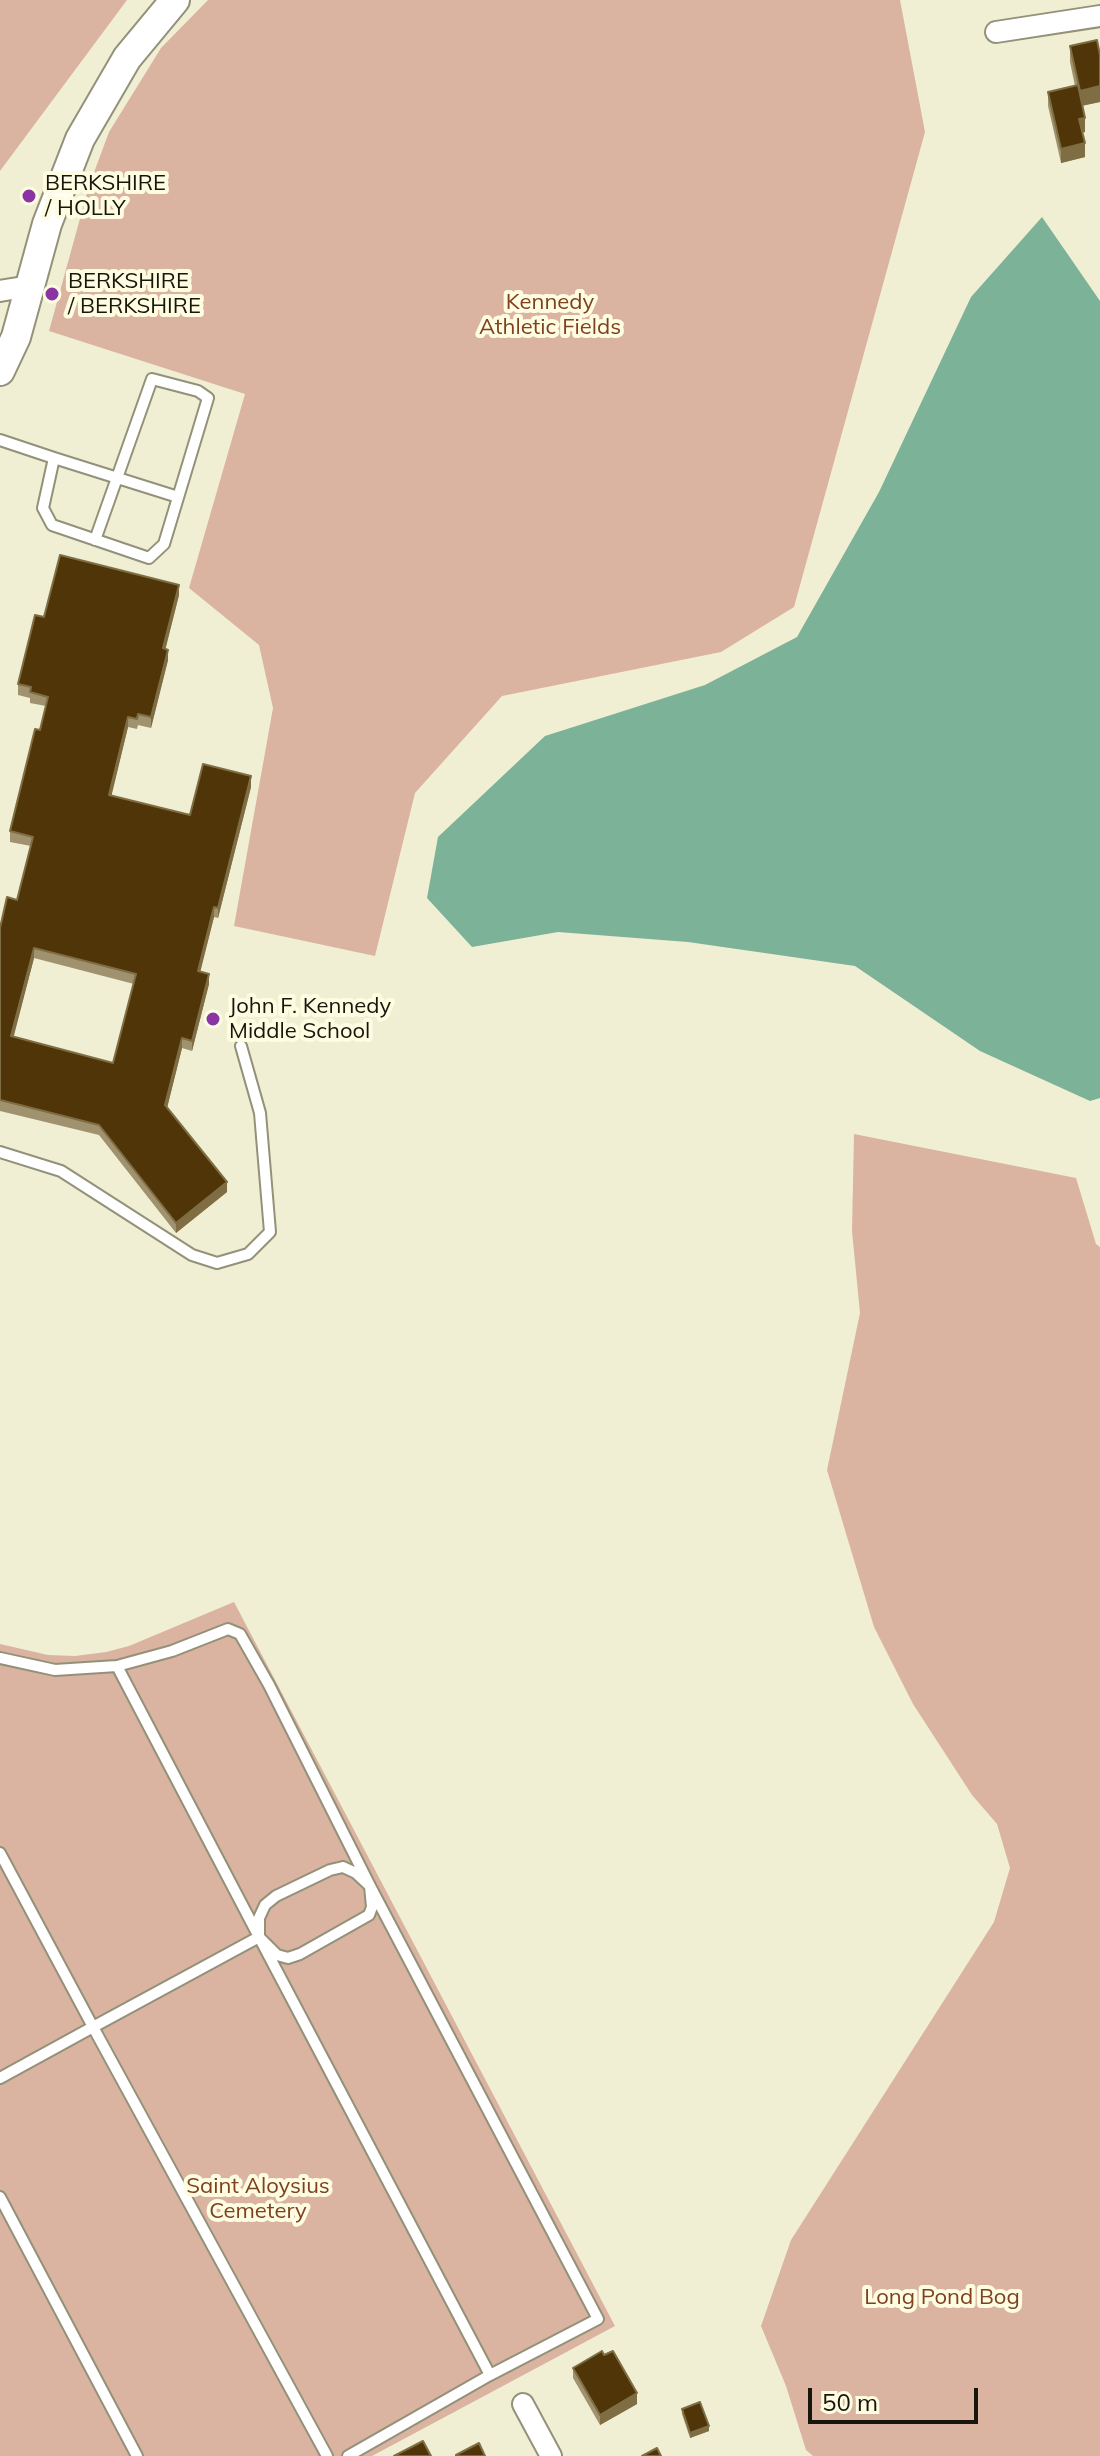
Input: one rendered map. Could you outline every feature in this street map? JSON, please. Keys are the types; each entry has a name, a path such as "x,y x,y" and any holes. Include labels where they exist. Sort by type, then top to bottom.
{"street":[{"path":"0,367 16,337 47,224 80,139 127,58 175,0"},
{"path":"996,32 1100,16"},
{"path":"0,291 30,286"},
{"path":"523,2404 551,2456"}],"lane":[{"path":"54,458 43,508 52,525 95,540 149,558 164,544 208,398 198,391 152,379 95,540"},
{"path":"0,440 178,497"},
{"path":"0,1152 61,1171 192,1255 217,1263 248,1254 270,1232 260,1113 241,1046"},
{"path":"0,1658 55,1670 117,1666 172,1651 228,1629 240,1634 598,2319 490,2375 348,2456"},
{"path":"117,1666 490,2375"},
{"path":"0,1853 327,2456"},
{"path":"343,1867 356,1873 370,1886 372,1907 369,1915 300,1954 288,1958 277,1955 259,1937 259,1918 265,1905 276,1896 330,1870 343,1867"},
{"path":"0,2078 259,1937"},
{"path":"0,2197 137,2456"}],"green space":[{"path":"0,0 127,0 0,171"},
{"name":"Kennedy Athletic Fields","path":"208,0 900,0 925,132 794,607 721,652 502,696 415,793 375,956 234,926 273,708 259,645 189,588 245,394 49,331 89,186 109,132 161,48"},
{"name":"Long Pond Bog","path":"854,1134 1076,1178 1096,1244 1100,1247 1100,2456 813,2456 806,2450 786,2386 761,2326 791,2240 994,1922 1010,1868 997,1824 972,1795 913,1704 874,1627 827,1470 860,1313 852,1231"},
{"name":"Saint Aloysius Cemetery","path":"234,1602 615,2326 372,2456 0,2456 0,1644 48,1655 106,1652 129,1646"}],"shaded area":[{"path":"1042,217 1100,301 1100,1098 1090,1101 980,1051 855,966 688,942 558,932 472,947 427,898 438,837 545,736 705,685 797,637 879,492 971,297"}],"building":[{"path":"1097,40 1100,86 1080,91 1070,46"},
{"path":"1078,85 1085,118 1079,119 1085,143 1061,149 1048,92"},
{"path":"60,555 179,585 163,648 168,650 151,717 138,714 137,719 128,717 109,795 190,815 203,764 251,776 218,908 214,907 198,971 209,974 192,1041 182,1038 165,1105 227,1182 176,1223 99,1125 0,1100 0,928 7,897 17,900 33,837 10,831 35,729 40,730 48,697 30,692 31,687 18,684 35,615 44,617","holes":["34,948 136,974 113,1063 11,1036"]},
{"path":"602,2351 604,2355 613,2351 637,2393 600,2415 573,2368"},
{"path":"700,2402 709,2426 690,2433 682,2409"},
{"path":"423,2441 431,2456 394,2456"},
{"path":"479,2443 485,2456 456,2456 456,2455"},
{"path":"657,2448 661,2456 642,2456"}],"place":[{"name":"BERKSHIRE / HOLLY","path":"29,196"},
{"name":"BERKSHIRE / BERKSHIRE","path":"52,294"},
{"name":"John F. Kennedy Middle School","path":"213,1019"}]}
